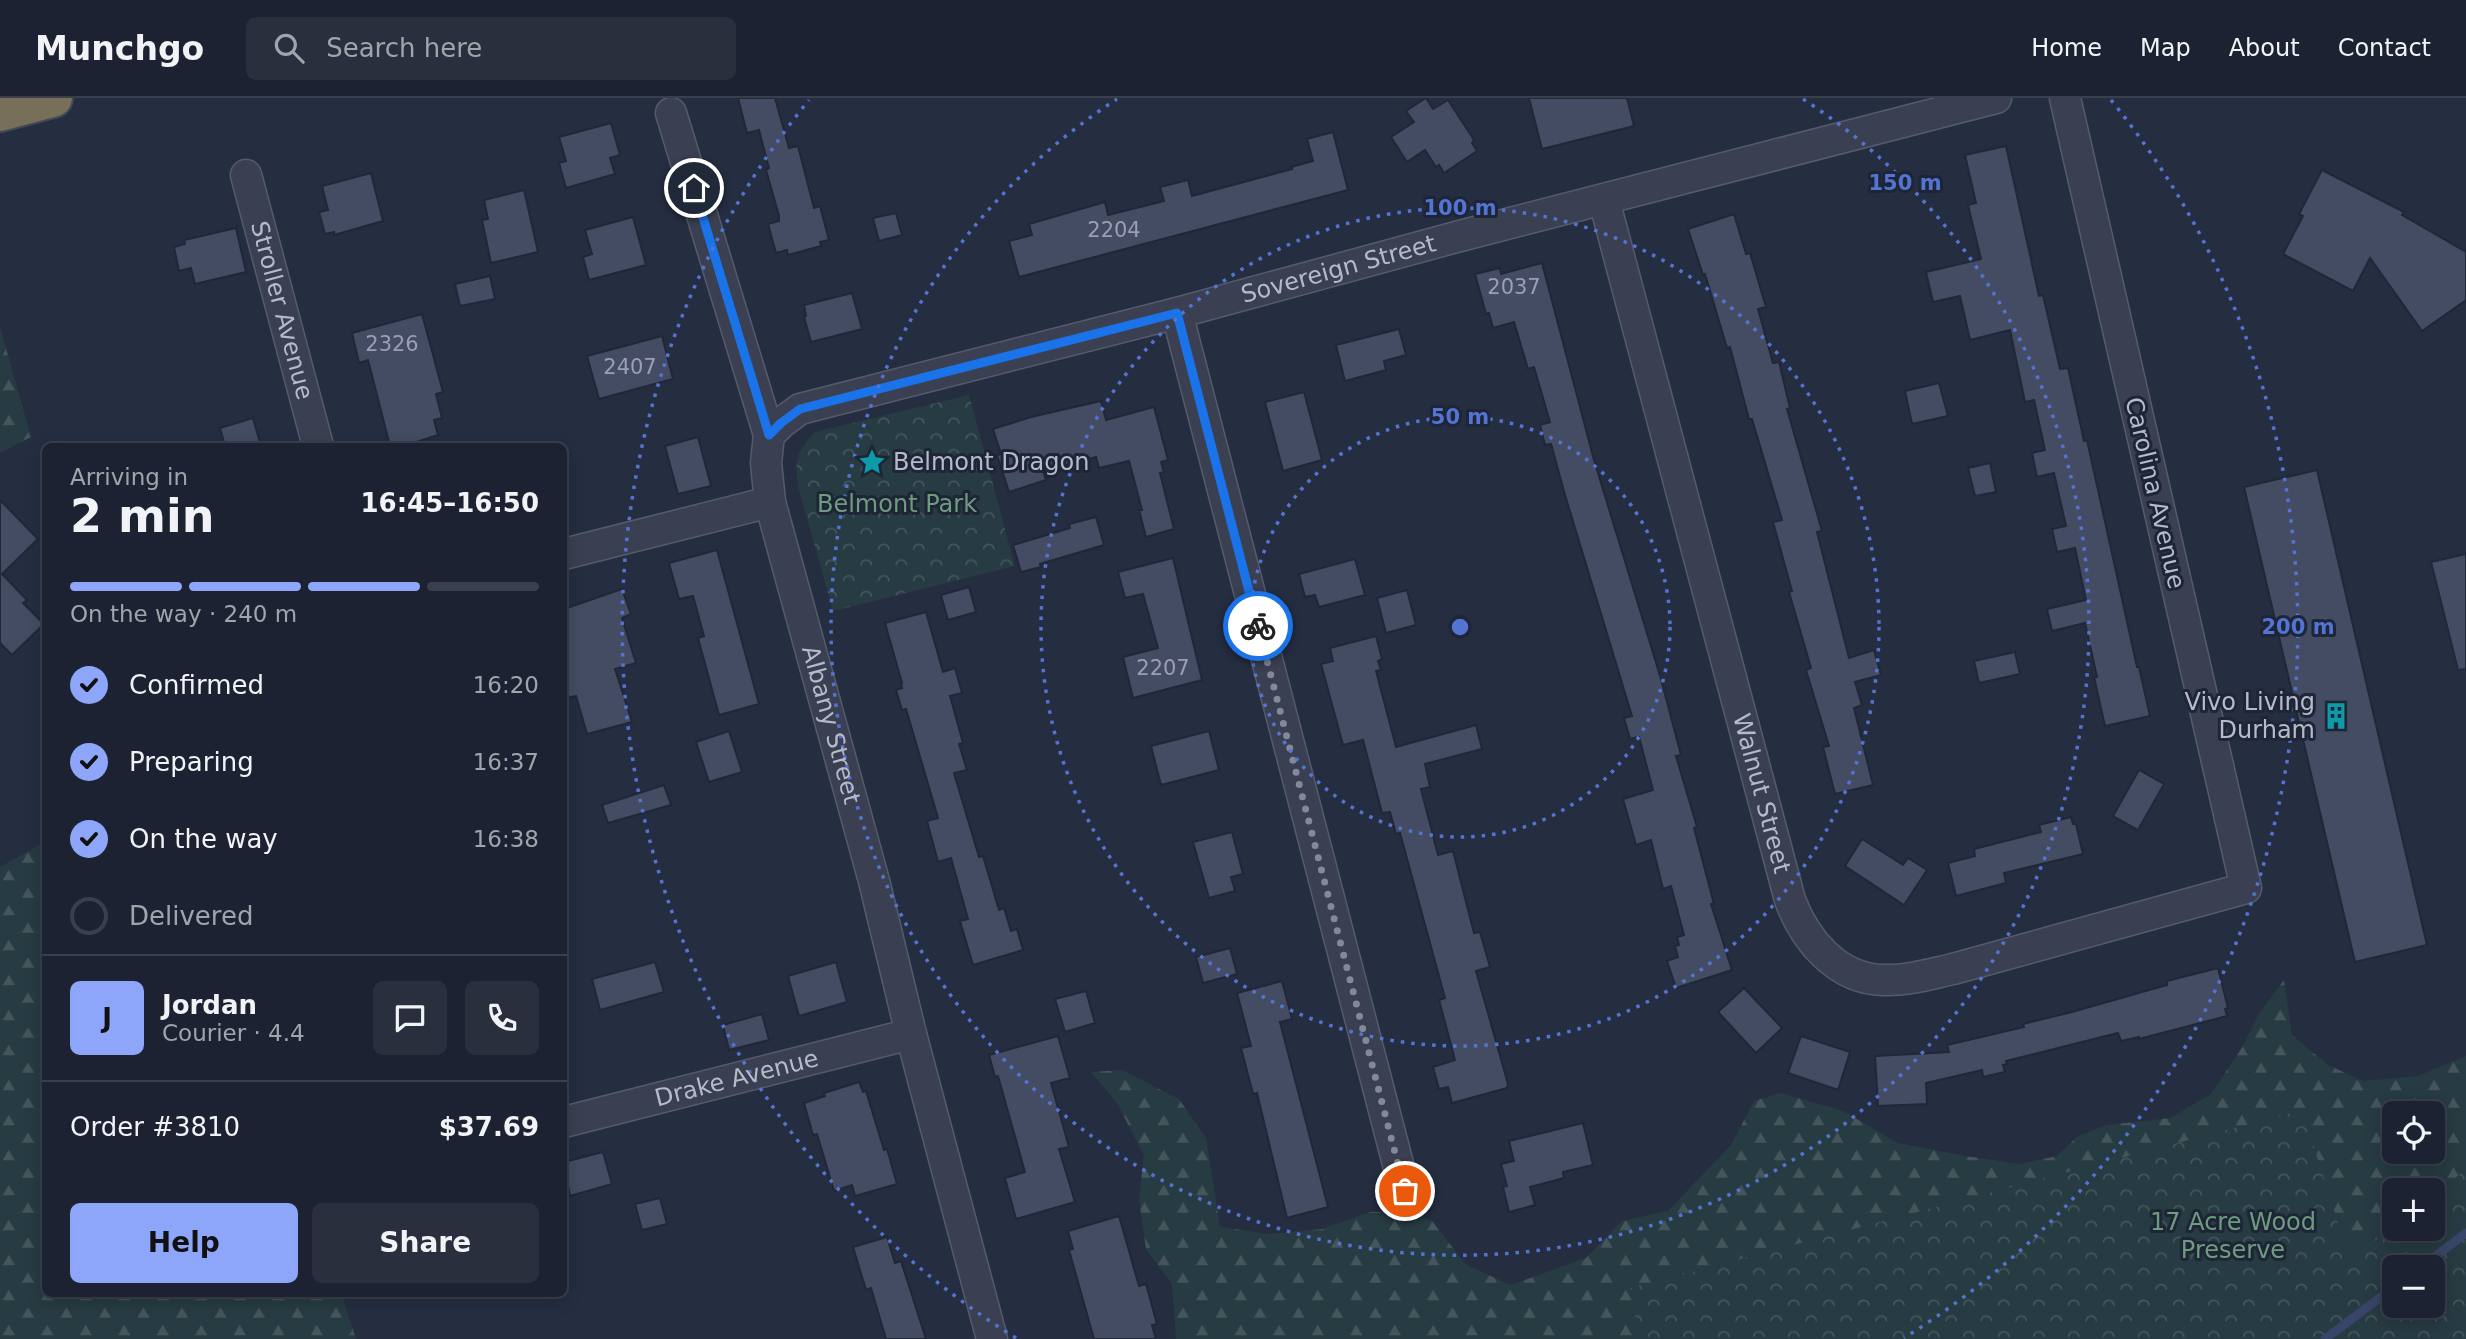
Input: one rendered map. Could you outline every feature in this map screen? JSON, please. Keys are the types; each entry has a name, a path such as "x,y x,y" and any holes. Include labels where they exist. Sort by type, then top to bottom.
{"highway":[{"path":"0,112 53,98"}],"street":[{"name":"Sovereign Street","path":"769,435 800,409 1996,98"},
{"name":"Carolina Avenue","path":"2065,98 2246,888"},
{"name":"Albany Street","path":"671,113 769,435 766,463 770,502 874,881 911,1034 992,1339"},
{"name":"Stroller Avenue","path":"246,175 317,443"},
{"name":"Walnut Street","path":"1604,200 1790,900 1798,922 1816,946 1838,966 1858,976 1882,980 1911,978 1953,969 2246,888"},
{"path":"1177,313 1405,1191"},
{"path":"567,553 770,502"},
{"name":"Drake Avenue","path":"567,1121 911,1034"}],"green space":[{"path":"0,327 31,437 0,453"},
{"name":"Belmont Park","path":"969,395 1015,566 833,611 798,486 797,462 804,445 815,432"},
{"path":"42,844 42,1297 342,1297 356,1339 0,1339 0,867"},
{"path":"2284,980 2292,1035 2328,1065 2363,1081 2418,1076 2466,1056 2466,1202 2445,1218 2445,1178 2382,1178 2382,1239 2275,1339 1176,1339 1172,1284 1146,1249 1139,1199 1144,1155 1117,1103 1091,1072 1122,1070 1179,1099 1206,1138 1220,1227 1269,1234 1322,1229 1370,1212 1399,1212 1432,1221 1466,1265 1511,1285 1586,1258 1622,1221 1668,1211 1731,1145 1754,1101 1781,1093 1843,1111 1898,1143 2020,1164 2057,1156 2078,1136 2107,1125 2171,1118 2211,1094 2241,1049 2259,1014"},
{"name":"17 Acre Wood Preserve","path":"2302,1110 2350,1260 2382,1235 2382,1241 2445,1241 2445,1186 2466,1169 2466,1339 1638,1339 1631,1288"}],"building":[{"path":"738,98 775,98 789,148 798,146 814,208 820,206 829,240 820,242 821,246 788,255 787,250 776,253 768,224 779,221 779,216 766,170 769,168 759,130 747,133"},
{"path":"1426,98 1433,109 1448,100 1474,140 1472,143 1477,151 1444,173 1439,165 1436,167 1425,150 1407,162 1391,137 1414,122 1406,111"},
{"path":"1529,98 1627,98 1634,126 1542,149"},
{"path":"611,123 620,155 610,158 615,174 566,188 559,163 566,161 559,137"},
{"path":"1333,132 1348,190 1019,277 1009,241 1032,235 1029,224 1105,202 1108,215 1164,201 1160,187 1188,180 1192,196 1292,169 1291,167 1313,161 1307,139"},
{"path":"2006,146 2039,296 2043,295 2060,369 2068,368 2084,441 2087,440 2150,716 2105,726 2085,623 2052,631 2047,609 2086,600 2075,548 2057,552 2052,529 2066,526 2054,473 2037,477 2032,453 2045,450 2034,400 2025,402 2010,330 1970,340 1960,296 1933,302 1926,272 1981,259 1968,205 1976,203 1965,155"},
{"path":"2322,170 2404,212 2402,215 2466,252 2466,300 2422,331 2370,258 2353,291 2283,254 2303,216 2299,214"},
{"path":"371,173 383,221 334,235 334,232 325,234 319,212 328,210 322,186"},
{"path":"524,190 538,252 491,263 482,220 488,219 484,200"},
{"path":"896,213 902,235 879,241 873,218"},
{"path":"1734,214 1746,254 1750,253 1766,307 1758,309 1773,363 1779,362 1790,408 1787,409 1822,531 1817,532 1849,658 1874,650 1881,675 1855,682 1862,705 1854,708 1873,785 1835,794 1823,747 1829,746 1806,670 1811,668 1789,592 1792,591 1773,522 1782,520 1752,419 1749,419 1730,347 1727,348 1705,274 1703,275 1688,229"},
{"path":"633,217 646,265 589,280 583,257 592,254 585,230"},
{"path":"236,228 246,272 195,284 191,268 179,271 174,247 185,244 184,240"},
{"path":"1542,263 1594,460 1661,679 1681,755 1676,756 1697,827 1694,828 1714,904 1711,904 1732,970 1676,988 1667,961 1678,957 1675,946 1679,945 1677,937 1684,935 1671,886 1663,889 1651,840 1636,845 1623,799 1653,790 1639,737 1630,739 1624,718 1632,716 1551,444 1545,445 1540,425 1550,422 1534,367 1528,369 1514,322 1493,328 1489,313 1486,314 1475,274 1500,268 1501,274"},
{"path":"490,276 495,299 460,306 455,284"},
{"path":"852,293 862,329 811,342 804,317 804,305"},
{"path":"422,314 443,392 436,394 442,418 434,420 438,435 413,443 389,443 368,360 359,363 352,333"},
{"path":"1399,329 1406,355 1384,361 1386,370 1345,381 1336,345"},
{"path":"662,336 673,379 599,399 587,356"},
{"path":"1939,383 1948,416 1912,424 1905,391"},
{"path":"1304,392 1322,460 1283,471 1265,402"},
{"path":"1101,401 1106,420 1154,407 1168,460 1161,462 1164,472 1160,473 1174,529 1146,537 1129,461 1099,468 1096,457 1043,471 1046,480 1009,492 997,455 1001,454 993,429"},
{"path":"253,418 260,443 224,443 220,428"},
{"path":"698,437 711,486 678,494 665,446"},
{"path":"1990,463 1996,492 1975,496 1968,468"},
{"name":"Vivo Living Durham","path":"2317,470 2427,945 2355,962 2244,487"},
{"path":"0,500 38,539 2,574 27,600 23,603 42,622 42,626 12,655 0,643"},
{"path":"1096,517 1104,545 1021,572 1013,545 1070,528 1069,524"},
{"path":"717,550 759,704 719,715 698,638 704,636 693,596 679,599 669,563"},
{"path":"2466,554 2466,669 2458,670 2431,562"},
{"path":"1173,558 1202,680 1133,698 1123,657 1158,648 1143,594 1125,598 1118,572"},
{"path":"1355,559 1365,595 1319,607 1315,595 1305,597 1299,574"},
{"path":"969,587 976,612 948,620 941,595"},
{"path":"622,589 631,614 622,618 636,663 615,669 632,722 587,734 576,696 567,698 567,608"},
{"path":"1407,590 1416,625 1386,633 1377,598"},
{"path":"926,612 943,672 955,668 962,693 950,696 963,743 959,744 967,770 954,773 979,857 983,856 999,910 1004,908 1011,931 1017,929 1023,950 973,965 960,921 968,919 951,858 938,862 927,821 938,818 906,709 902,710 896,690 902,688 902,683 885,623"},
{"path":"1376,636 1382,659 1378,661 1381,670 1376,671 1396,747 1476,725 1482,749 1425,764 1430,787 1421,789 1438,855 1453,851 1474,933 1480,932 1490,967 1476,971 1508,1084 1507,1088 1452,1103 1448,1087 1439,1089 1433,1067 1455,1060 1439,1000 1445,998 1400,833 1396,834 1390,812 1382,813 1363,740 1343,745 1321,664 1333,661 1330,648"},
{"path":"2015,652 2020,674 1979,683 1974,661"},
{"path":"729,731 742,772 709,782 696,742"},
{"path":"1209,731 1219,770 1161,785 1151,746"},
{"path":"2139,770 2164,784 2138,830 2113,816"},
{"path":"664,785 671,805 608,823 602,805"},
{"path":"2071,817 2073,824 2076,824 2083,854 2004,873 2006,883 1956,896 1948,863 1975,856 1974,849 2041,832 2039,825"},
{"path":"1232,832 1243,874 1231,877 1235,891 1209,898 1193,842"},
{"path":"1862,839 1903,865 1908,858 1927,870 1904,905 1845,866"},
{"path":"1230,948 1237,974 1203,983 1196,957"},
{"path":"655,962 664,992 600,1010 592,979"},
{"path":"836,962 847,1002 799,1016 788,976"},
{"path":"2218,968 2228,1008 2225,1009 2227,1016 2139,1039 2121,1041 2118,1033 2006,1061 2007,1064 2003,1065 2005,1072 1983,1077 1982,1070 1926,1083 1927,1104 1878,1106 1875,1056 1949,1052 1947,1045 2024,1027 2023,1024 2167,985 2167,981"},
{"path":"1282,981 1292,1019 1280,1022 1328,1207 1287,1218 1257,1093 1253,1094 1241,1048 1251,1046 1237,993"},
{"path":"1744,988 1782,1028 1756,1053 1718,1012"},
{"path":"1086,991 1095,1023 1065,1032 1055,999"},
{"path":"762,1014 769,1040 729,1050 723,1025"},
{"path":"1058,1036 1070,1078 1051,1083 1069,1147 1059,1149 1075,1202 1016,1219 1005,1178 1025,1172 998,1076 995,1077 989,1055"},
{"path":"1801,1036 1850,1052 1838,1090 1788,1073"},
{"path":"859,1082 863,1092 866,1091 897,1184 855,1196 852,1185 834,1191 817,1134 813,1135 804,1103 825,1096 824,1093"},
{"path":"1583,1123 1593,1165 1563,1172 1564,1178 1530,1187 1535,1205 1509,1212 1503,1187 1507,1186 1501,1164 1514,1161 1509,1141"},
{"path":"603,1152 612,1184 570,1196 567,1186 567,1161"},
{"path":"660,1198 667,1224 642,1230 635,1204"},
{"path":"1119,1216 1139,1286 1146,1284 1157,1324 1152,1325 1156,1339 1094,1339 1069,1250 1073,1249 1068,1231"},
{"path":"887,1237 895,1263 901,1261 926,1339 886,1339 871,1288 866,1290 853,1247"}],"waterway":[{"path":"2437,1255 2466,1233"},
{"path":"2325,1339 2382,1296"}],"way so far":[{"path":"1258,626 1405,1191"}],"place":[{"name":"Belmont Dragon","path":"872,462"},
{"name":"Vivo Living Durham","path":"2336,716"}],"route":[{"path":"694,188 769,435 800,409 1177,313 1258,626"}]}
